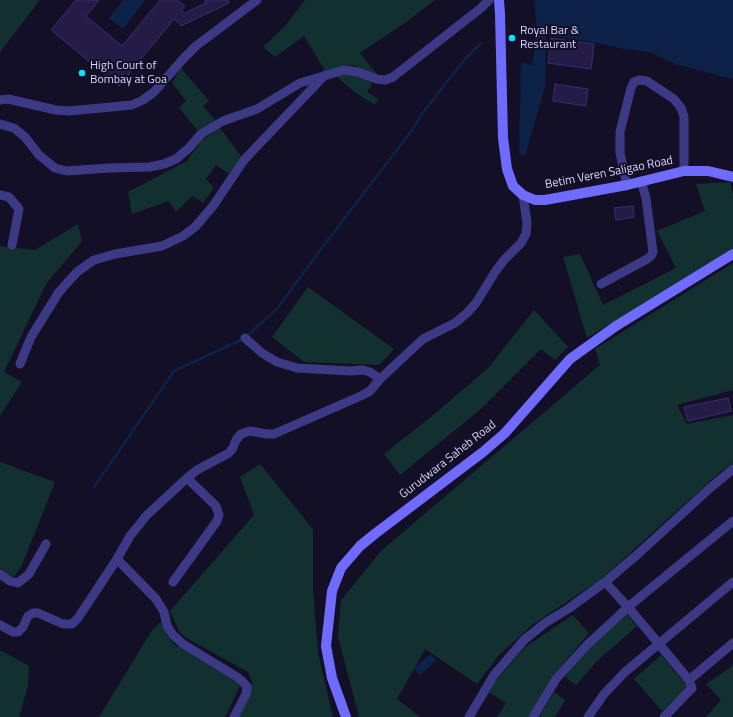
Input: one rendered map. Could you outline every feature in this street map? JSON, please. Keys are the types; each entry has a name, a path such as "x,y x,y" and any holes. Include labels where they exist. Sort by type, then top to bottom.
{"street":[{"path":"0,100 8,99 69,112 132,105 143,100 154,92 196,46 257,0"},
{"path":"0,124 14,128 25,136 39,155 54,168 68,171 164,164 176,159 189,148 200,134 223,121 258,109 300,83 326,74 344,70 358,72 377,79 386,80 393,77 482,8 489,0"},
{"path":"0,625 13,632 18,632 23,627 28,616 33,613 38,613 63,624 72,624 78,618 117,559 130,536 147,516 186,478 197,470 229,453 241,434 250,431 274,434 363,396 370,391 380,378 423,340 455,323 476,303 504,260 521,243 526,234 528,224 523,195 513,186 506,169 503,138 500,14 498,0"},
{"path":"20,364 31,337 55,298 77,272 94,260 115,254 162,246 183,236 195,227 214,206 244,160 326,74"},
{"path":"627,185 620,153 620,132 630,88 634,82 639,80 646,81 662,91 674,99 681,108 684,117 684,171"},
{"name":"Betim Veren Saligao Road","path":"523,195 535,200 545,200 627,185 684,171 708,171 733,177"},
{"path":"601,284 651,256 653,252 646,198 642,181"},
{"path":"0,195 9,197 19,209 12,245"},
{"name":"Gurudwara Saheb Road","path":"346,717 332,678 326,646 332,590 341,568 360,546 483,452 505,433 570,359 616,326 733,254"},
{"path":"245,338 262,353 277,362 297,368 351,372 363,370 380,378"},
{"path":"469,717 494,675 524,640 545,622 568,609 605,582 733,469"},
{"path":"173,582 217,522 219,515 216,506 186,478"},
{"path":"534,717 556,679 586,646 628,607 733,521"},
{"path":"0,574 10,581 18,583 29,574 46,544"},
{"path":"117,559 156,599 164,612 167,626 182,644 237,677 246,686 246,694 234,717"},
{"path":"605,582 628,607 688,680 692,688 664,717"},
{"path":"588,717 604,694 625,672 733,582"},
{"path":"688,680 733,644"}],"green space":[{"path":"0,0 40,0 0,52"},
{"path":"305,0 435,0 409,20 360,53 379,77 356,66 345,65 326,72 304,36 275,57 263,47 285,26"},
{"path":"181,68 209,101 203,106 215,120 199,132 179,108 186,101 172,83"},
{"path":"335,75 354,75 373,82 367,92 378,99 375,105 353,91"},
{"path":"220,128 241,156 229,174 216,165 206,179 214,188 203,203 192,196 176,212 169,201 132,214 128,192 187,161 202,140"},
{"path":"730,182 733,194 733,248 587,338 563,257 580,254 603,305 676,268 657,231 705,211 696,184"},
{"path":"78,224 82,241 46,284 4,372 22,382 0,416 0,246 35,250"},
{"path":"733,263 733,390 677,405 687,424 733,415 733,463 719,473 600,580 532,625 499,655 477,684 425,649 397,699 420,717 359,717 338,637 341,600 382,550 600,365 595,349"},
{"path":"308,287 394,349 379,365 304,362 272,337"},
{"path":"534,310 568,347 555,360 541,349 481,409 400,475 384,454 437,412 488,368"},
{"path":"0,462 55,482 22,565 14,577 0,568"},
{"path":"260,464 313,529 313,590 318,653 333,717 238,717 251,688 252,681 248,672 180,633 170,611 254,515 240,477"},
{"path":"627,614 637,626 597,661 576,685 565,677 587,650"},
{"path":"573,615 589,633 551,678 528,717 497,717 506,703 487,691 525,647"},
{"path":"160,622 166,634 174,644 235,681 240,686 225,717 99,717 151,632"},
{"path":"0,650 29,666 28,686 19,717 0,717"},
{"path":"661,655 688,687 662,711 634,679"},
{"path":"733,663 733,717 706,717 721,700 706,684 731,667"},
{"path":"554,692 565,700 555,717 539,717"}],"water":[{"path":"123,0 145,0 123,29 109,18"},
{"path":"534,0 733,0 733,79 675,64 650,52 546,35 545,87 525,156 519,154 521,62 532,66 537,30"},
{"path":"430,654 436,660 420,675 414,669"}],"building":[{"path":"76,0 99,0 86,16 122,46 160,0 177,0 185,6 181,11 185,13 206,3 205,0 228,0 229,3 181,26 174,19 119,86 51,30"},
{"path":"551,38 594,44 591,69 548,63"},
{"path":"555,84 588,89 586,106 553,101"},
{"path":"633,206 634,217 616,220 614,208"},
{"path":"728,398 731,411 688,421 684,407"}],"waterway":[{"path":"94,487 174,371 245,338 277,309 412,130 424,111 465,59 481,43"}],"place":[{"name":"Royal Bar & Restaurant","path":"512,38"},
{"name":"High Court of Bombay at Goa","path":"82,73"}]}
